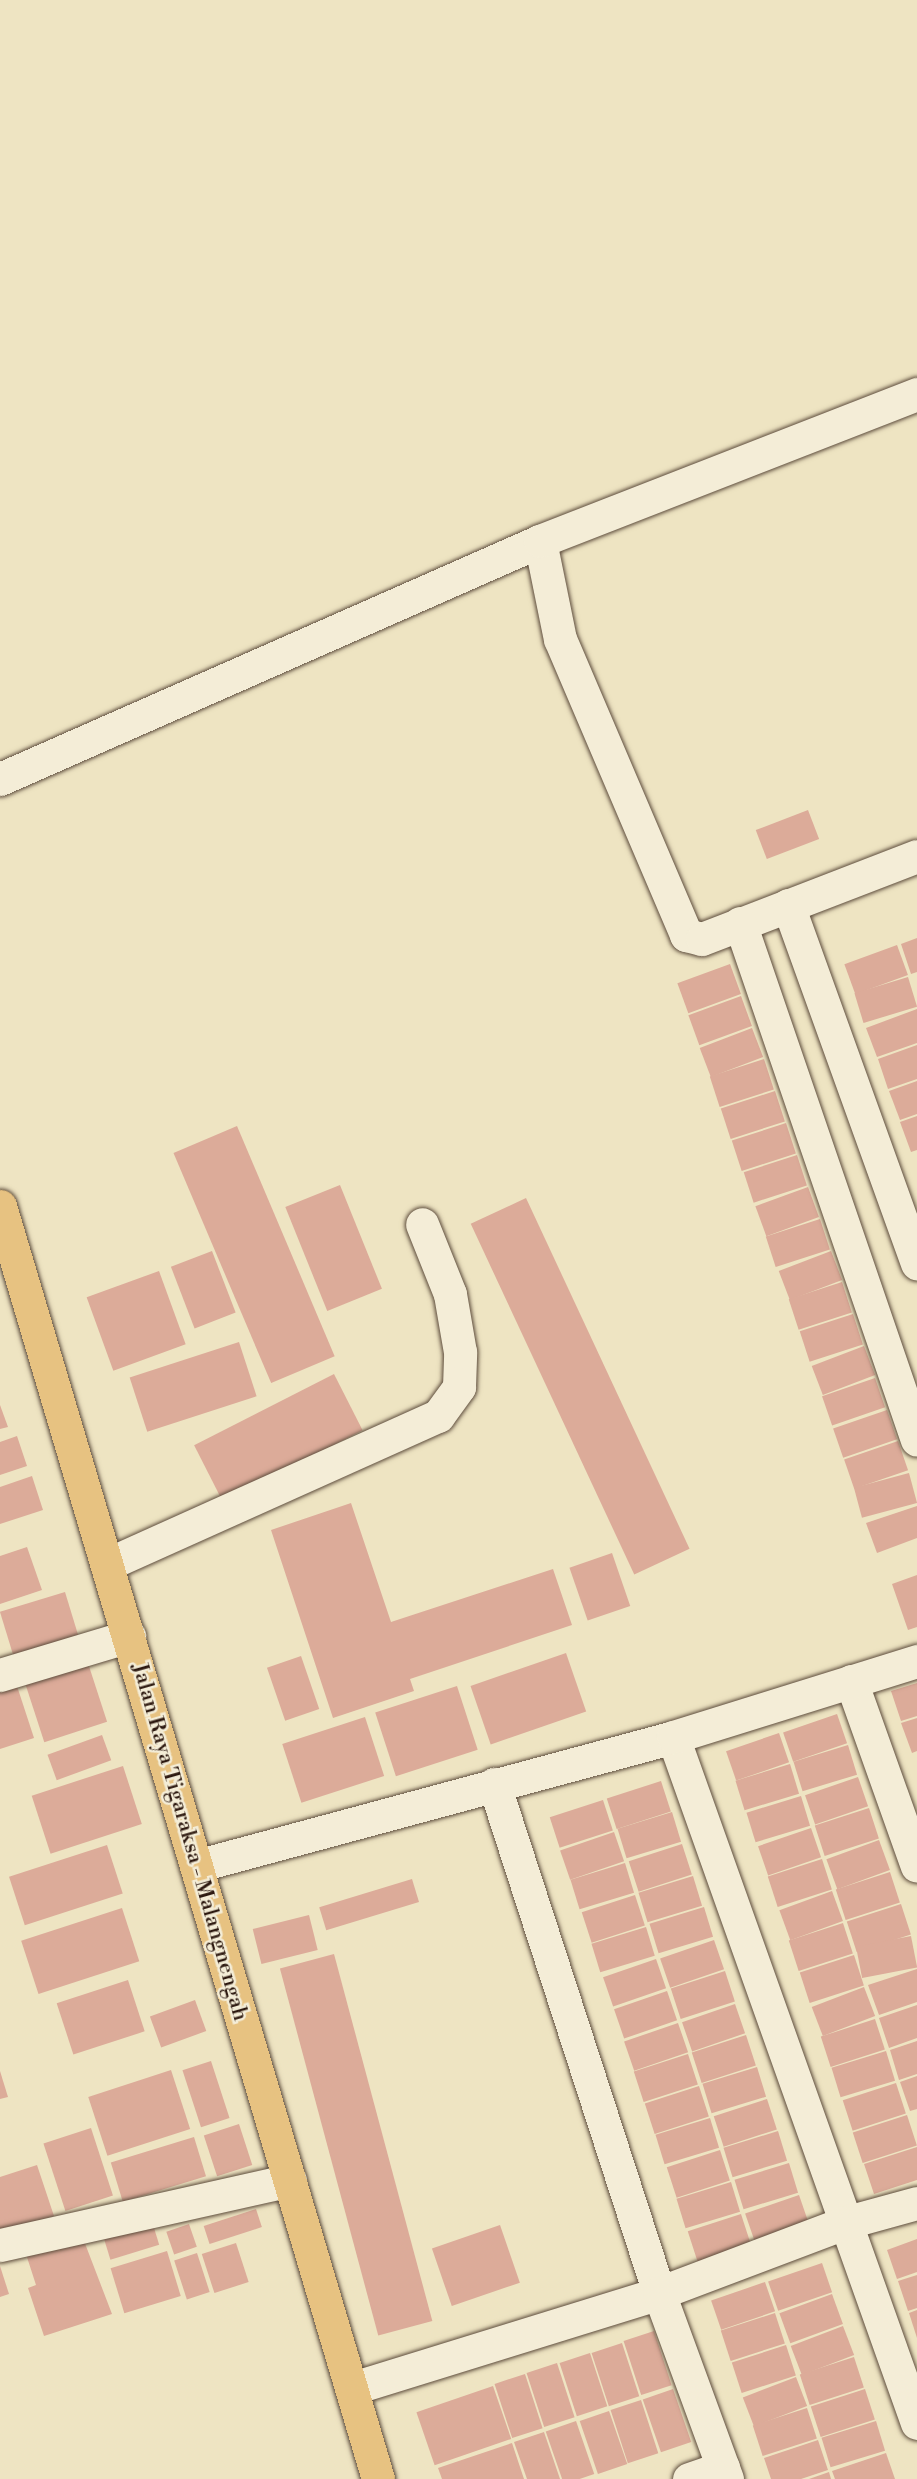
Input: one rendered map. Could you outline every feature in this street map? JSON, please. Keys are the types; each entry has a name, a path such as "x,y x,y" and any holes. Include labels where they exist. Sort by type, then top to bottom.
{"main road":[{"name":"Jalan Raya Tigaraksa - Malangnengah","path":"0,1206 353,2388 378,2479"}],"street":[{"path":"0,779 540,541 917,394"},
{"path":"540,541 560,639 686,935 702,939 917,856"},
{"path":"788,905 917,1263"},
{"path":"740,923 917,1440"},
{"path":"108,1564 438,1416 459,1387 460,1352 450,1294 422,1224"},
{"path":"0,1675 129,1636"},
{"path":"196,1866 673,1737 917,1661"},
{"path":"851,1681 917,1866"},
{"path":"673,1737 844,2223 917,2422"},
{"path":"494,1784 659,2293 725,2473 689,2479"},
{"path":"0,2245 290,2180"},
{"path":"353,2388 659,2293 844,2223 917,2203"}],"building":[{"path":"808,810 819,839 767,859 756,830"},
{"path":"917,938 917,972 911,974 901,944"},
{"path":"897,945 908,975 855,994 844,964"},
{"path":"730,964 741,994 688,1013 677,983"},
{"path":"908,977 917,1007 864,1023 854,993"},
{"path":"741,996 752,1026 699,1045 688,1015"},
{"path":"917,1009 917,1043 877,1057 866,1028"},
{"path":"752,1028 763,1057 711,1077 700,1048"},
{"path":"917,1045 917,1079 888,1089 878,1059"},
{"path":"764,1059 774,1089 720,1107 710,1077"},
{"path":"917,1081 917,1114 900,1120 889,1091"},
{"path":"775,1091 785,1121 731,1139 721,1109"},
{"path":"917,1116 917,1150 911,1152 900,1122"},
{"path":"786,1123 796,1153 742,1171 732,1141"},
{"path":"237,1126 335,1356 271,1383 173,1153"},
{"path":"797,1155 807,1185 754,1203 744,1172"},
{"path":"340,1185 382,1289 327,1311 285,1207"},
{"path":"808,1187 819,1217 766,1236 755,1206"},
{"path":"526,1198 690,1549 634,1575 471,1224"},
{"path":"820,1219 830,1249 776,1267 766,1237"},
{"path":"212,1251 236,1313 195,1328 171,1267"},
{"path":"831,1251 842,1280 790,1300 779,1271"},
{"path":"159,1271 186,1344 113,1371 87,1297"},
{"path":"842,1282 852,1312 799,1330 789,1299"},
{"path":"853,1314 863,1344 810,1362 800,1331"},
{"path":"239,1342 257,1396 147,1432 130,1378"},
{"path":"864,1346 875,1375 823,1395 812,1366"},
{"path":"334,1374 363,1430 223,1501 194,1445"},
{"path":"875,1378 885,1407 832,1426 822,1396"},
{"path":"0,1405 8,1427 0,1429"},
{"path":"887,1410 897,1439 843,1458 833,1429"},
{"path":"17,1436 27,1466 0,1475 0,1442"},
{"path":"898,1441 908,1470 854,1489 844,1460"},
{"path":"909,1473 917,1503 862,1518 854,1488"},
{"path":"32,1476 43,1510 0,1524 0,1487"},
{"path":"351,1503 391,1622 553,1569 572,1625 410,1679 414,1691 333,1718 271,1530"},
{"path":"917,1506 917,1538 877,1553 866,1523"},
{"path":"27,1547 42,1590 0,1604 0,1556"},
{"path":"612,1553 630,1606 588,1621 569,1568"},
{"path":"917,1575 917,1627 908,1630 892,1584"},
{"path":"65,1592 79,1638 14,1658 0,1612"},
{"path":"566,1653 586,1712 491,1745 471,1686"},
{"path":"301,1656 319,1709 285,1721 267,1668"},
{"path":"87,1660 107,1722 44,1742 24,1680"},
{"path":"917,1683 917,1716 901,1721 891,1691"},
{"path":"17,1686 34,1738 0,1749 0,1691"},
{"path":"457,1686 478,1750 396,1776 375,1713"},
{"path":"837,1714 847,1743 793,1762 783,1733"},
{"path":"365,1717 384,1776 301,1803 282,1744"},
{"path":"917,1718 917,1751 912,1753 901,1723"},
{"path":"779,1733 789,1762 736,1781 726,1751"},
{"path":"102,1735 111,1760 57,1780 47,1755"},
{"path":"848,1745 857,1775 803,1791 793,1762"},
{"path":"790,1764 799,1794 745,1810 735,1781"},
{"path":"123,1766 142,1824 51,1854 32,1796"},
{"path":"858,1777 868,1806 815,1825 805,1795"},
{"path":"661,1781 671,1811 617,1829 607,1799"},
{"path":"801,1796 810,1826 756,1842 746,1813"},
{"path":"603,1800 613,1830 560,1848 550,1817"},
{"path":"869,1808 879,1838 825,1856 815,1826"},
{"path":"672,1812 681,1842 627,1858 617,1829"},
{"path":"811,1828 821,1857 768,1876 758,1846"},
{"path":"614,1832 624,1861 570,1880 560,1851"},
{"path":"879,1840 890,1870 837,1889 826,1859"},
{"path":"682,1844 692,1874 639,1892 629,1861"},
{"path":"107,1845 123,1894 25,1925 9,1877"},
{"path":"822,1859 832,1889 778,1907 768,1877"},
{"path":"625,1863 634,1893 580,1909 570,1880"},
{"path":"890,1872 900,1902 846,1920 836,1890"},
{"path":"693,1876 702,1906 648,1922 638,1893"},
{"path":"412,1879 419,1902 326,1930 319,1907"},
{"path":"832,1891 843,1921 790,1940 779,1910"},
{"path":"635,1895 645,1925 592,1943 582,1912"},
{"path":"901,1904 911,1934 857,1952 847,1922"},
{"path":"704,1907 713,1937 659,1953 649,1924"},
{"path":"122,1908 139,1961 38,1994 21,1941"},
{"path":"309,1915 318,1950 261,1964 253,1929"},
{"path":"843,1923 853,1953 799,1971 789,1941"},
{"path":"646,1927 655,1956 600,1972 591,1944"},
{"path":"911,1936 917,1967 862,1978 856,1947"},
{"path":"714,1940 724,1969 670,1988 660,1959"},
{"path":"334,1954 432,2321 378,2336 280,1968"},
{"path":"854,1955 864,1985 810,2003 800,1973"},
{"path":"656,1959 666,1988 613,2007 603,1977"},
{"path":"917,1969 917,2002 879,2015 868,1985"},
{"path":"725,1971 735,2001 681,2019 671,1989"},
{"path":"128,1980 145,2031 73,2055 57,2003"},
{"path":"864,1987 875,2016 823,2036 812,2007"},
{"path":"667,1991 677,2020 624,2039 614,2009"},
{"path":"195,2000 206,2031 161,2047 150,2016"},
{"path":"735,2004 745,2033 692,2052 682,2022"},
{"path":"917,2005 917,2038 889,2048 879,2018"},
{"path":"875,2019 885,2049 831,2067 821,2037"},
{"path":"678,2023 688,2052 634,2071 624,2042"},
{"path":"746,2035 756,2065 702,2083 692,2053"},
{"path":"917,2041 917,2074 899,2080 890,2050"},
{"path":"886,2051 895,2081 841,2097 831,2068"},
{"path":"688,2054 698,2084 644,2102 634,2072"},
{"path":"211,2061 230,2118 201,2127 182,2070"},
{"path":"757,2067 766,2097 712,2113 702,2084"},
{"path":"171,2070 190,2129 107,2156 88,2097"},
{"path":"0,2071 8,2097 0,2099"},
{"path":"917,2076 917,2109 910,2111 900,2082"},
{"path":"896,2083 906,2113 853,2131 843,2100"},
{"path":"699,2086 709,2116 655,2134 645,2104"},
{"path":"767,2099 777,2129 724,2147 714,2116"},
{"path":"907,2115 917,2145 863,2163 853,2133"},
{"path":"710,2118 719,2148 665,2164 655,2135"},
{"path":"239,2124 252,2165 217,2176 204,2135"},
{"path":"91,2128 113,2196 65,2211 43,2143"},
{"path":"778,2131 787,2161 733,2177 723,2148"},
{"path":"194,2137 206,2176 123,2202 111,2162"},
{"path":"917,2147 917,2180 874,2194 864,2164"},
{"path":"720,2150 730,2180 677,2198 667,2167"},
{"path":"789,2163 798,2193 744,2209 734,2180"},
{"path":"37,2165 54,2216 0,2234 0,2177"},
{"path":"731,2182 740,2212 686,2228 676,2199"},
{"path":"799,2195 809,2224 755,2243 745,2214"},
{"path":"256,2209 262,2227 210,2244 204,2226"},
{"path":"741,2214 751,2244 698,2262 688,2231"},
{"path":"151,2218 159,2245 110,2260 102,2233"},
{"path":"189,2224 197,2247 174,2255 166,2232"},
{"path":"500,2225 520,2283 452,2306 432,2248"},
{"path":"81,2233 112,2314 44,2336 28,2288 36,2285 25,2251"},
{"path":"917,2239 917,2272 897,2279 887,2250"},
{"path":"236,2243 249,2282 214,2293 202,2254"},
{"path":"167,2251 181,2296 124,2313 111,2268"},
{"path":"197,2253 210,2292 187,2299 174,2260"},
{"path":"822,2263 832,2292 778,2311 768,2282"},
{"path":"0,2266 9,2294 0,2297"},
{"path":"917,2275 917,2308 908,2311 898,2281"},
{"path":"765,2282 775,2311 721,2330 711,2301"},
{"path":"832,2294 843,2324 790,2343 779,2313"},
{"path":"917,2310 917,2338 909,2313"},
{"path":"775,2313 785,2343 731,2361 721,2331"},
{"path":"843,2326 854,2355 802,2375 791,2346"},
{"path":"654,2331 672,2385 641,2395 624,2341"},
{"path":"622,2343 639,2396 609,2406 592,2353"},
{"path":"786,2345 796,2375 742,2393 732,2363"},
{"path":"590,2353 607,2406 577,2416 560,2363"},
{"path":"854,2357 864,2387 810,2405 800,2375"},
{"path":"557,2363 575,2417 544,2427 527,2373"},
{"path":"525,2374 543,2428 512,2438 495,2384"},
{"path":"796,2377 807,2406 754,2426 743,2397"},
{"path":"493,2386 511,2439 435,2465 416,2412"},
{"path":"673,2389 691,2442 661,2452 643,2399"},
{"path":"865,2389 875,2419 821,2437 811,2407"},
{"path":"641,2400 658,2453 628,2463 611,2410"},
{"path":"807,2408 817,2438 763,2456 753,2426"},
{"path":"609,2411 627,2464 598,2474 580,2421"},
{"path":"576,2421 594,2474 580,2479 562,2479 546,2431"},
{"path":"876,2421 885,2451 831,2467 821,2438"},
{"path":"544,2432 560,2479 527,2479 514,2442"},
{"path":"818,2440 828,2470 801,2479 771,2479 764,2458"},
{"path":"512,2443 524,2479 442,2479 438,2468"},
{"path":"886,2453 895,2479 835,2479 832,2471"},
{"path":"829,2472 831,2479 809,2479"}]}
